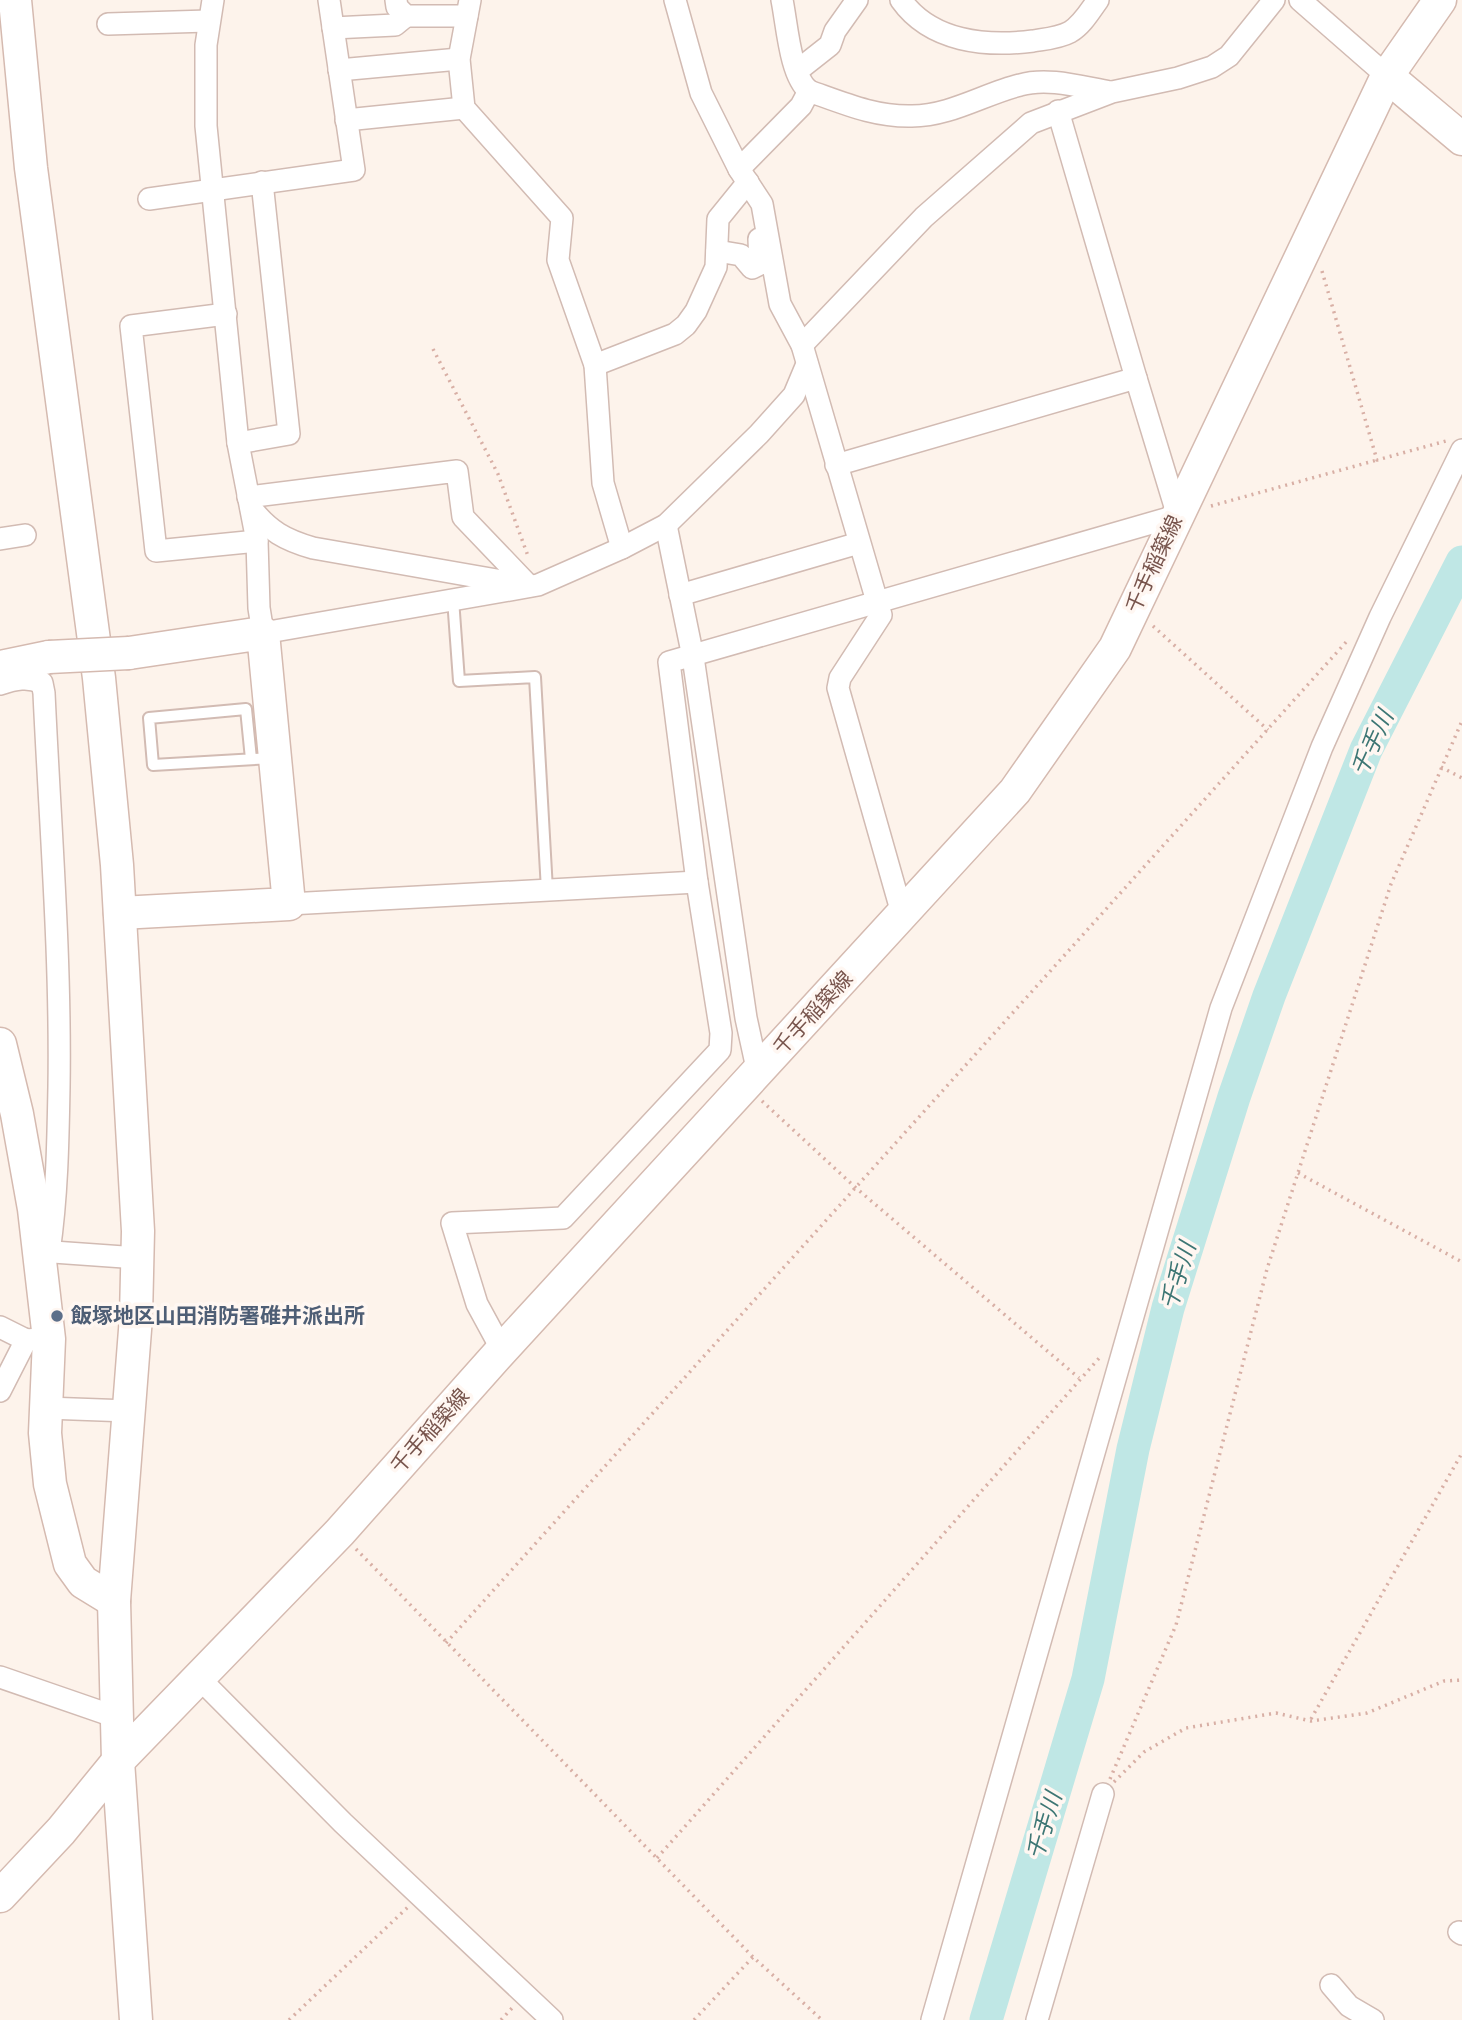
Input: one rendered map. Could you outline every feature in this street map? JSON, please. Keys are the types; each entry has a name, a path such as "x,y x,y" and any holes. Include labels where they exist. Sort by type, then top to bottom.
{"street":[{"path":"15,0 31,168 99,678 120,913 138,1258 114,1601 118,1761 136,2020"},
{"path":"149,199 354,170 330,0"},
{"path":"675,0 701,93 744,176 758,195 765,218 780,304 804,355 881,615 840,678 838,688 903,917"},
{"path":"782,0 800,85 809,91 868,112 913,116 939,113 1020,84 1038,82 1112,92"},
{"path":"796,71 830,45 835,32 857,0"},
{"path":"901,0 910,12 932,28 953,37 981,43 1014,44 1070,32 1098,0"},
{"path":"0,667 49,657 129,653 263,633 534,585 622,548 666,525 785,407 802,382 804,355 924,217 1031,123 1112,92 1178,78 1212,67 1229,56 1274,0"},
{"path":"1300,0 1462,139"},
{"name":"千手稲築線","path":"0,1896 61,1831 118,1761 340,1532 502,1350 903,917 1015,791 1108,657 1387,76 1440,0"},
{"path":"333,28 395,25 401,8 469,8 459,59 464,108 562,218 558,260 595,365 603,483 622,548"},
{"path":"108,24 210,10 206,126 238,443 257,541 259,608 263,633 263,759 289,904"},
{"path":"339,70 459,59"},
{"path":"595,365 675,334 686,325 711,281 717,251 718,219 744,176 801,106 809,91"},
{"path":"346,120 464,108"},
{"path":"502,1350 477,1304 453,1223 563,1218 720,1050 721,1033 696,882 669,662 877,604 1176,514 1058,111"},
{"path":"238,443 289,434 262,182"},
{"path":"717,251 741,255 752,268 760,264 758,229 765,218"},
{"path":"226,314 131,326 156,551 257,541"},
{"path":"836,465 1136,378"},
{"path":"932,2020 1221,1008 1322,747 1456,445"},
{"path":"249,502 457,471 463,517 534,585"},
{"path":"249,502 268,529 285,540 313,548 534,585"},
{"path":"666,525 693,657 744,1005 752,1079"},
{"path":"0,539 25,535"},
{"path":"680,595 859,543"},
{"path":"0,684 16,679 34,679 42,683 44,693 60,1017 57,1178 44,1251 38,1339 46,1408 50,1484 70,1564 83,1582 114,1601"},
{"path":"120,913 696,882"},
{"path":"0,1044 44,1251"},
{"path":"44,1251 138,1258"},
{"path":"0,1327 38,1339"},
{"path":"0,1391 38,1339"},
{"path":"46,1408 129,1411"},
{"path":"0,1677 117,1717"},
{"path":"199,1678 419,1896 552,2020"},
{"path":"1037,2020 1103,1794"},
{"path":"1331,1985 1349,2006 1373,2020"}],"lane":[{"path":"453,599 459,681 535,677 547,890"},
{"path":"247,709 263,759 153,765 149,718 247,709"}],"path":[{"path":"1311,235 1377,460"},
{"path":"433,349 498,474 534,585"},
{"path":"1176,514 1377,460 1456,445"},
{"path":"1133,608 1268,730"},
{"path":"446,1643 1348,639 1380,617"},
{"path":"1103,1794 1176,1625 1253,1322 1391,884 1462,721"},
{"path":"1441,767 1462,778"},
{"path":"657,1858 1079,1378 856,1188 752,1079"},
{"path":"1298,1173 1462,1262"},
{"path":"1311,1721 1462,1453"},
{"path":"340,1532 753,1957 822,2020"},
{"path":"1103,1794 1144,1752 1186,1728 1276,1713 1311,1721 1367,1713 1444,1681 1462,1680"},
{"path":"289,2020 419,1896"},
{"path":"694,2020 753,1957"}],"waterway":[{"name":"千手川","path":"986,2020 1088,1679 1133,1449 1168,1308 1234,1097 1269,996 1366,750 1462,562"}],"place":[{"name":"飯塚地区山田消防署碓井派出所","path":"57,1316"}]}
